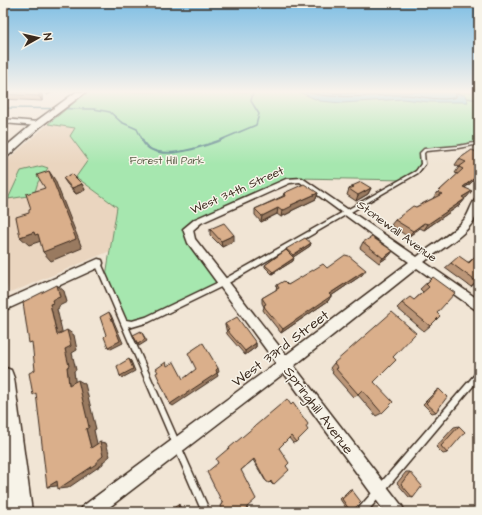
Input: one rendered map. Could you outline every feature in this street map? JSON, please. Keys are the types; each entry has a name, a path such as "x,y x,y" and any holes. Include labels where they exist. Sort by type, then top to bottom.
{"main road":[{"path":"6,150 48,116"},
{"path":"3,378 18,512"}],"street":[{"path":"3,121 40,122"},
{"name":"Stonewall Avenue","path":"298,179 306,182 479,306"},
{"name":"West 34th Street","path":"188,229 198,221 289,181 298,179"},
{"name":"West 33rd Street","path":"89,512 465,226 479,200"},
{"name":"Springhill Avenue","path":"188,229 191,240 223,284 396,512"},
{"path":"3,306 98,263"}],"lane":[{"path":"124,322 132,324 147,320 223,284 417,172 423,164 422,153 425,150 458,147 479,143"},
{"path":"98,263 176,446 206,512"},
{"path":"361,512 479,374"}],"shaded area":[{"path":"48,124 75,127 70,137 88,160 76,177 117,207 110,251 10,293 7,285 3,237 3,164"}],"green space":[{"name":"Forest Hill Park","path":"58,116 479,116 479,143 427,149 423,152 422,168 406,180 296,178 196,222 189,233 222,283 126,331 106,276 117,207 76,177 88,160 70,136 75,128 48,124"},
{"path":"42,166 48,168 38,182 34,195 8,199 21,171"}],"building":[{"path":"472,150 479,153 479,166 476,168 479,172 474,175 477,176 463,187 472,191 462,197 465,199 428,224 424,223 413,231 395,220 413,206 416,207 442,194 438,192 463,169 459,167 466,162 459,159"},
{"path":"49,171 76,239 43,252 38,234 35,235 34,232 20,237 16,217 29,213 29,210 31,209 26,194 45,188 37,175"},
{"path":"72,174 82,184 72,188 63,178"},
{"path":"361,182 371,188 358,195 349,189 354,187 352,186"},
{"path":"304,184 318,193 291,205 292,206 282,211 278,208 262,216 255,209 285,196 284,193"},
{"path":"224,223 234,235 221,241 210,229"},
{"path":"372,237 393,251 383,258 363,242"},
{"path":"305,238 311,243 293,255 286,249"},
{"path":"286,250 294,258 273,272 265,265"},
{"path":"479,253 479,280 477,282 451,263 459,256 469,263"},
{"path":"345,255 349,256 366,270 329,294 331,296 283,329 265,308 264,305 266,304 262,298 279,288 277,285 284,281 288,285 323,264 327,268"},
{"path":"433,277 455,293 437,313 440,316 430,326 402,303 410,297 414,300 429,287 426,284"},
{"path":"57,285 60,297 52,300 53,303 50,304 57,335 67,330 71,346 65,349 69,366 67,367 69,385 78,380 89,427 86,429 91,448 100,442 103,456 96,462 96,464 58,489 57,481 47,487 36,393 33,395 29,373 35,370 32,342 29,343 23,302"},
{"path":"109,312 120,341 108,347 104,337 106,335 100,317"},
{"path":"392,312 416,333 393,357 396,360 374,382 393,402 382,413 362,390 358,394 336,369 338,368 334,363"},
{"path":"237,317 256,343 245,351 227,330 229,329 225,324"},
{"path":"141,331 145,339 138,344 133,335"},
{"path":"203,343 218,368 216,370 217,373 170,404 156,373 158,372 156,369 166,362 167,366 174,362 183,379 196,369 188,353"},
{"path":"129,359 133,369 120,376 117,366"},
{"path":"439,389 447,397 436,412 426,403"},
{"path":"287,399 291,405 293,403 308,424 306,427 308,430 296,442 291,436 279,448 289,463 286,466 289,470 273,485 271,481 269,483 266,481 254,459 241,470 256,499 246,508 248,512 223,512 220,506 223,504 207,472 218,463 216,459"},
{"path":"459,426 465,432 447,453 441,446"},
{"path":"410,472 422,486 413,498 401,484"},
{"path":"352,490 361,502 351,512 342,499"},
{"path":"178,505 180,512 169,512 169,511"}],"waterway":[{"path":"114,116 121,122 137,129 143,141"},
{"path":"218,141 256,125 258,116"},
{"path":"142,140 148,147 157,152 167,153 190,150 218,141"}]}
